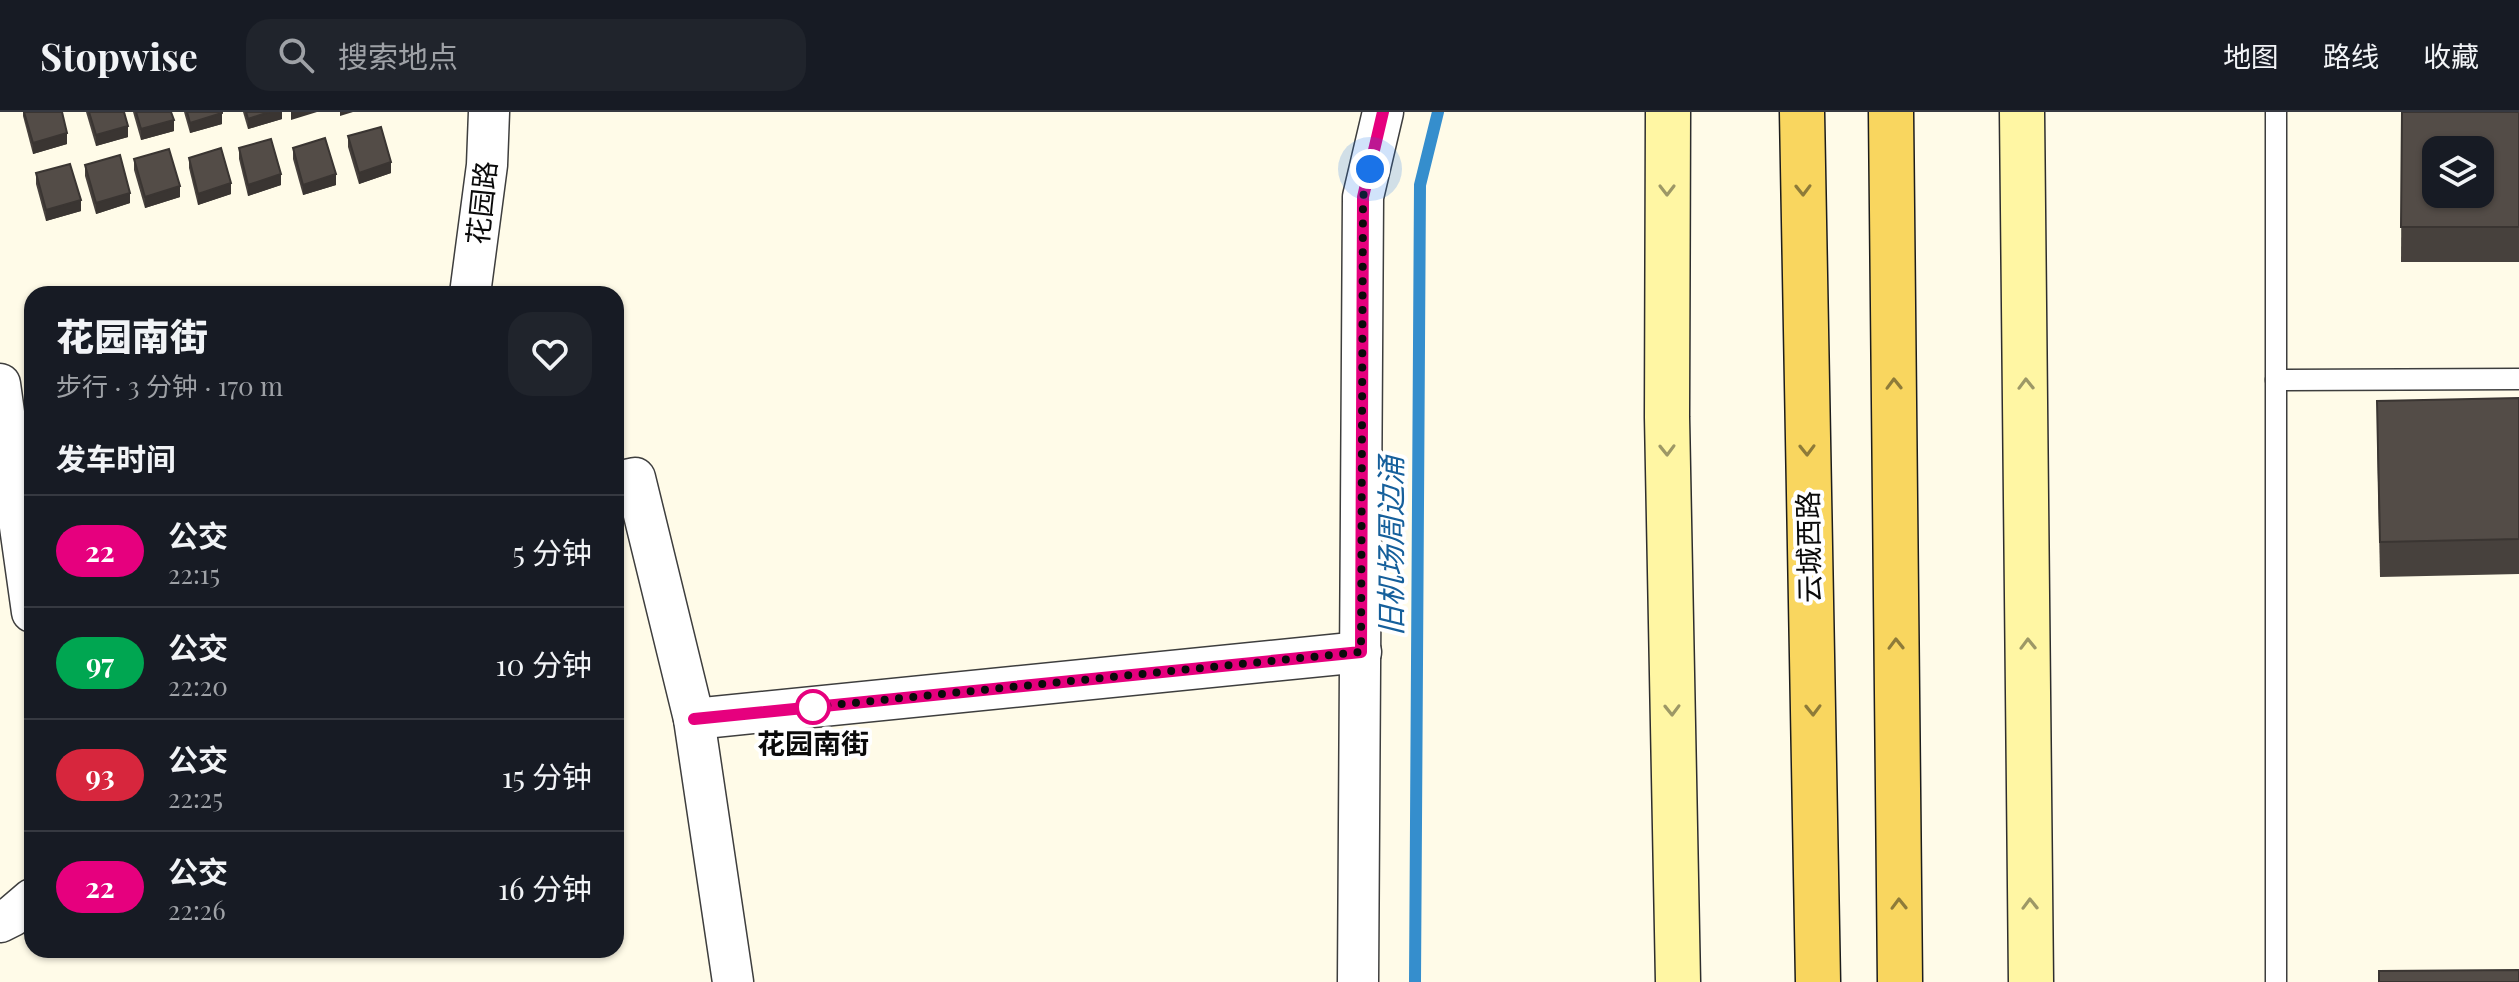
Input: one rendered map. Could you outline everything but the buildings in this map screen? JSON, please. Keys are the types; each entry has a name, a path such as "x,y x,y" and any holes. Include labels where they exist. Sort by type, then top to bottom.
{"main road":[{"path":"1668,112 1667,417 1678,982"},
{"name":"云城西路","path":"1802,112 1818,982"},
{"path":"1891,112 1900,982"},
{"path":"2022,112 2031,982"}],"street":[{"name":"花园路","path":"471,286 487,165 489,112"},
{"path":"1358,982 1363,197 1383,112"},
{"path":"0,384 24,555"},
{"path":"624,480 635,478 694,719 733,982"},
{"path":"694,719 1361,652"},
{"path":"0,922 24,906"}],"lane":[{"path":"2276,112 2276,982"},
{"path":"2276,380 2519,379"}],"waterway":[{"name":"旧机场周边涌","path":"1415,982 1420,185 1438,112"}],"bus line":[{"name":"22","path":"694,719 1361,652 1363,197 1383,112"}],"place":[{"name":"花园南街","path":"813,707"}],"route":[{"path":"813,707 1361,652 1363,197 1370,169"}]}
